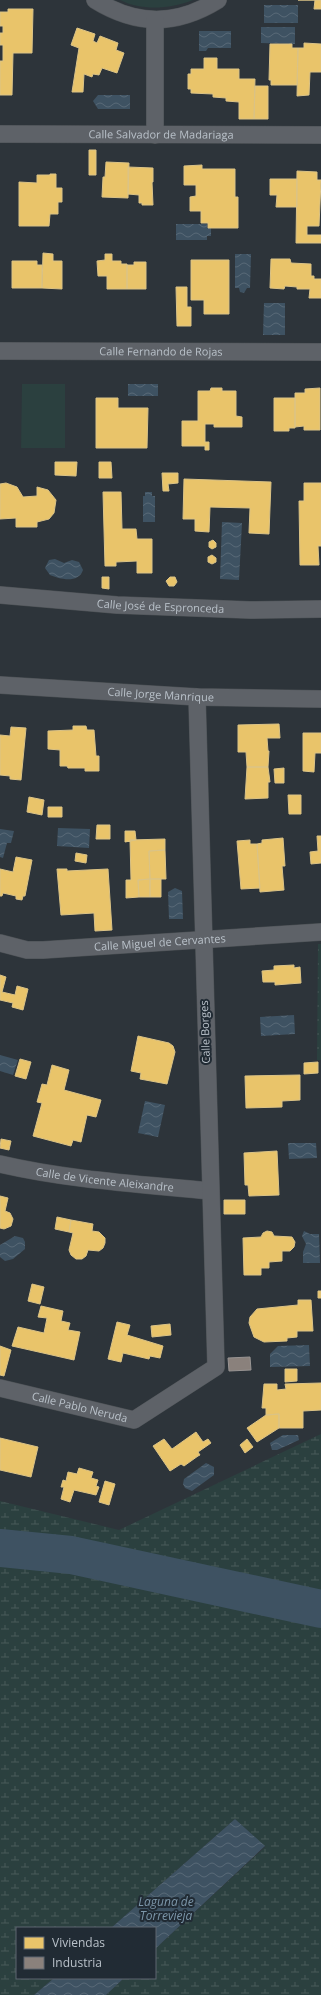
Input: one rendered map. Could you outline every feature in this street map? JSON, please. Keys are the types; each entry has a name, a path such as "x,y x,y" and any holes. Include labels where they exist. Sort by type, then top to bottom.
{"street":[{"path":"95,0 110,10 132,17 155,20 179,18 201,10 218,0"},
{"path":"155,20 155,135"},
{"name":"Calle Salvador de Madariaga","path":"0,134 321,135"},
{"name":"Calle Fernando de Rojas","path":"0,351 321,352"},
{"name":"Calle José de Espronceda","path":"0,595 117,605 250,610 321,609"},
{"name":"Calle Jorge Manrique","path":"0,685 197,697 321,699"},
{"name":"Calle Borges","path":"197,697 202,940 216,1367"},
{"name":"Calle Miguel de Cervantes","path":"0,943 26,950 43,950 321,932"},
{"name":"Calle de Vicente Aleixandre","path":"0,1164 42,1173 88,1180 210,1191"},
{"name":"Calle Pablo Neruda","path":"0,1388 134,1420 216,1367"}],"green space":[{"path":"120,0 193,0 156,8 137,6"},
{"path":"22,384 65,384 65,448 21,448"},
{"path":"318,944 321,944 321,1060 317,1060"},
{"path":"321,1434 321,1995 106,1995 123,1979 156,1979 156,1948 265,1847 235,1819 112,1927 16,1927 16,1979 53,1979 34,1995 0,1995 0,1501 119,1530"}],"water":[{"path":"264,5 298,5 298,23 264,23"},
{"path":"261,27 295,27 295,44 261,43"},
{"path":"199,31 231,31 231,48 208,48 206,51 199,51"},
{"path":"98,95 130,95 130,109 98,109 93,101"},
{"path":"176,224 207,224 207,228 211,228 211,236 207,236 207,240 176,240"},
{"path":"235,254 251,254 250,288 247,288 244,293 240,292 239,288 235,288"},
{"path":"264,303 285,303 285,335 263,335"},
{"path":"128,384 158,384 158,396 128,396"},
{"path":"145,492 152,492 152,496 155,496 155,522 143,522 143,496 145,496"},
{"path":"222,522 242,523 239,580 220,579"},
{"path":"55,559 64,563 72,560 79,562 83,570 81,574 73,579 64,579 50,575 45,568 49,560"},
{"path":"58,828 90,829 89,848 57,846"},
{"path":"0,829 14,831 11,843 7,843 3,858 0,857"},
{"path":"175,888 182,891 183,919 169,919 168,892"},
{"path":"294,1015 295,1034 261,1036 260,1017"},
{"path":"0,1055 18,1060 13,1075 0,1071"},
{"path":"145,1101 165,1105 158,1137 138,1133"},
{"path":"288,1143 316,1143 317,1158 289,1159"},
{"path":"304,1231 310,1234 319,1234 320,1263 303,1263 303,1252 306,1244 302,1236"},
{"path":"15,1236 23,1238 25,1242 25,1249 13,1259 5,1261 0,1257 0,1245"},
{"path":"309,1345 310,1366 270,1367 270,1354 278,1346"},
{"path":"283,1435 298,1435 299,1440 277,1450 272,1450 270,1443"},
{"path":"206,1463 214,1467 214,1475 192,1491 185,1488 183,1484 184,1479"},
{"name":"Laguna de Torrevieja","path":"235,1819 265,1846 156,1948 156,1927 112,1927"},
{"path":"53,1979 123,1979 106,1995 34,1995"}],"building: Viviendas":[{"path":"315,0 321,0 321,9 314,9"},
{"path":"8,9 33,9 32,53 13,53 12,95 0,95 0,61 3,61 3,45 0,45 0,33 3,33 3,26 0,26 0,12 8,12"},
{"path":"77,28 95,34 93,41 97,43 100,36 118,43 116,50 124,53 117,73 102,68 99,75 93,74 92,77 84,74 83,92 72,92 79,48 71,45"},
{"path":"304,43 321,44 321,72 310,72 309,95 297,96 298,48 304,48"},
{"path":"270,44 292,44 292,48 298,48 297,85 271,85 271,80 269,80"},
{"path":"204,58 217,58 217,69 239,69 239,79 255,79 254,119 239,119 239,102 226,101 226,98 213,97 213,94 191,93 191,89 188,89 188,74 191,74 191,69 204,69"},
{"path":"255,86 268,86 268,119 254,119"},
{"path":"89,150 96,150 96,175 89,175"},
{"path":"106,162 129,163 128,198 102,197 103,177 105,177"},
{"path":"202,165 202,169 235,169 235,197 238,197 238,228 208,228 208,223 201,223 201,211 190,211 190,197 196,196 196,185 184,185 184,166"},
{"path":"128,167 153,168 153,205 142,205 142,203 139,203 139,195 128,194"},
{"path":"297,171 317,172 317,180 321,180 319,226 307,226 307,235 321,235 321,243 296,243"},
{"path":"56,174 56,188 62,188 62,202 58,202 58,214 50,214 49,226 19,226 19,182 37,183 37,175"},
{"path":"270,179 297,179 297,207 276,207 277,195 270,195"},
{"path":"43,253 53,254 53,261 62,261 62,289 42,288"},
{"path":"105,254 112,254 112,261 121,261 121,264 127,264 127,289 107,289 107,276 98,276 97,261 105,260"},
{"path":"271,259 290,259 291,263 311,264 311,276 314,276 314,279 321,279 321,298 309,298 310,289 297,289 297,287 285,286 284,289 270,288"},
{"path":"191,260 229,260 229,314 204,314 204,300 191,300"},
{"path":"12,261 37,261 37,265 42,265 42,288 12,288"},
{"path":"134,262 146,262 146,289 127,289 127,265 134,265"},
{"path":"176,287 187,287 187,307 191,307 191,326 177,326"},
{"path":"211,388 222,388 222,391 236,391 236,416 242,417 242,427 214,427 214,424 205,424 205,442 209,442 209,450 205,450 205,446 182,446 182,421 198,421 198,391 210,391"},
{"path":"320,388 320,430 304,430 304,426 295,427 295,393 305,393 305,389"},
{"path":"96,398 118,398 118,408 148,408 147,448 96,448"},
{"path":"274,398 295,398 295,428 289,428 289,431 274,431"},
{"path":"55,462 77,462 76,476 55,475"},
{"path":"99,462 111,462 112,478 99,478"},
{"path":"162,473 178,473 178,483 168,484 169,491 163,491"},
{"path":"184,479 271,482 269,534 249,533 250,508 210,507 209,532 195,531 195,519 183,519"},
{"path":"6,483 17,487 23,497 37,496 37,487 48,490 56,500 54,513 49,519 37,522 37,527 16,527 16,518 0,519 0,484"},
{"path":"304,483 321,483 321,546 318,546 319,565 300,565 299,501 304,501"},
{"path":"103,492 121,492 122,529 136,529 137,539 152,539 152,573 137,573 137,561 116,562 116,566 105,566"},
{"path":"213,540 216,543 216,547 212,549 209,547 209,542"},
{"path":"212,555 216,558 216,562 212,564 208,562 208,557"},
{"path":"102,577 109,577 109,589 102,588"},
{"path":"170,577 175,577 177,582 174,586 169,586 166,581"},
{"path":"279,724 280,738 267,738 269,751 268,767 247,767 246,752 238,752 238,725"},
{"path":"73,726 86,726 87,730 94,730 96,756 99,756 99,771 85,771 85,768 68,768 67,766 60,766 60,750 48,749 48,731 73,730"},
{"path":"11,727 26,728 21,780 10,779 10,776 0,775 0,735 10,736"},
{"path":"303,733 321,733 321,753 315,753 314,772 303,771"},
{"path":"247,767 268,767 270,782 268,782 268,798 245,799"},
{"path":"284,768 284,783 275,783 274,769"},
{"path":"288,795 301,795 301,814 289,814"},
{"path":"29,797 44,800 42,815 27,812"},
{"path":"48,807 62,807 62,817 48,817"},
{"path":"97,825 110,825 110,839 96,839"},
{"path":"125,831 135,831 136,840 125,842"},
{"path":"317,836 321,836 321,863 311,864 310,852 318,851"},
{"path":"283,838 285,866 282,866 284,890 260,892 257,844 262,843 262,840"},
{"path":"165,839 165,850 149,851 150,879 138,880 139,897 126,898 126,880 131,880 130,840"},
{"path":"250,840 250,844 257,844 260,888 241,889 237,841"},
{"path":"165,850 166,879 150,879 149,851"},
{"path":"76,853 87,855 86,863 75,861"},
{"path":"16,857 32,860 25,896 23,896 22,900 16,899 16,896 3,893 2,896 0,896 0,869 13,872"},
{"path":"57,869 67,869 67,871 108,869 112,930 95,931 94,913 61,915"},
{"path":"150,879 161,879 161,897 150,897"},
{"path":"150,879 150,897 139,897 138,880"},
{"path":"294,965 294,968 300,967 301,983 275,985 275,982 263,982 262,971 274,970 274,966"},
{"path":"0,975 6,977 2,992 15,995 17,986 28,989 23,1010 12,1007 13,1003 0,1000"},
{"path":"138,1036 169,1043 173,1046 175,1052 167,1084 140,1079 141,1073 131,1071"},
{"path":"20,1059 31,1062 26,1079 15,1076"},
{"path":"318,1062 318,1073 304,1074 304,1063"},
{"path":"52,1065 69,1070 64,1090 101,1100 96,1117 87,1115 81,1142 73,1140 71,1146 33,1136 42,1103 37,1102 42,1084 47,1085"},
{"path":"300,1075 300,1100 282,1101 282,1107 246,1108 245,1076"},
{"path":"1,1139 11,1141 9,1150 0,1148"},
{"path":"277,1151 279,1195 249,1196 248,1185 245,1185 244,1153"},
{"path":"0,1196 8,1198 5,1211 10,1213 13,1219 11,1226 4,1229 0,1228"},
{"path":"224,1200 245,1200 245,1214 224,1214"},
{"path":"57,1217 71,1220 69,1232 55,1229"},
{"path":"71,1220 93,1224 92,1231 99,1232 105,1238 103,1248 99,1251 88,1250 86,1256 82,1259 76,1259 71,1255 69,1250 73,1233 69,1232"},
{"path":"267,1231 272,1232 274,1236 292,1237 295,1242 294,1247 290,1251 282,1251 282,1261 269,1262 269,1268 261,1268 261,1275 244,1275 243,1238 261,1237 263,1233"},
{"path":"32,1284 44,1287 40,1304 28,1301"},
{"path":"318,1291 321,1291 321,1298 318,1298"},
{"path":"298,1300 311,1300 313,1331 297,1331 297,1337 287,1338 287,1341 264,1342 254,1337 249,1323 250,1317 257,1309 298,1305"},
{"path":"41,1306 63,1311 61,1321 70,1323 68,1330 80,1332 74,1360 12,1346 18,1327 44,1333 47,1318 38,1317"},
{"path":"117,1322 130,1325 127,1335 163,1346 160,1358 150,1356 149,1359 123,1353 121,1362 108,1359"},
{"path":"170,1324 171,1335 152,1337 151,1326"},
{"path":"0,1346 11,1350 4,1376 0,1375"},
{"path":"285,1369 297,1369 297,1381 285,1382"},
{"path":"321,1383 321,1410 303,1411 303,1428 279,1428 279,1414 266,1415 266,1408 262,1408 264,1384 277,1384 277,1390 286,1389 285,1384"},
{"path":"279,1414 279,1428 257,1442 247,1428 266,1415"},
{"path":"196,1432 203,1442 208,1439 211,1443 198,1452 200,1455 184,1466 181,1464 170,1471 153,1446 164,1439 172,1449"},
{"path":"0,1438 38,1447 31,1477 0,1470"},
{"path":"247,1439 253,1447 245,1453 240,1445"},
{"path":"79,1468 93,1472 91,1478 98,1480 96,1486 99,1487 96,1495 74,1490 70,1502 61,1499 64,1487 61,1487 63,1480 66,1481 68,1472 77,1474"},
{"path":"105,1481 115,1484 109,1505 99,1502"}],"building: Industria":[{"path":"250,1357 251,1370 229,1371 228,1358"}],"waterway":[{"path":"0,1548 71,1555 321,1609"}]}
